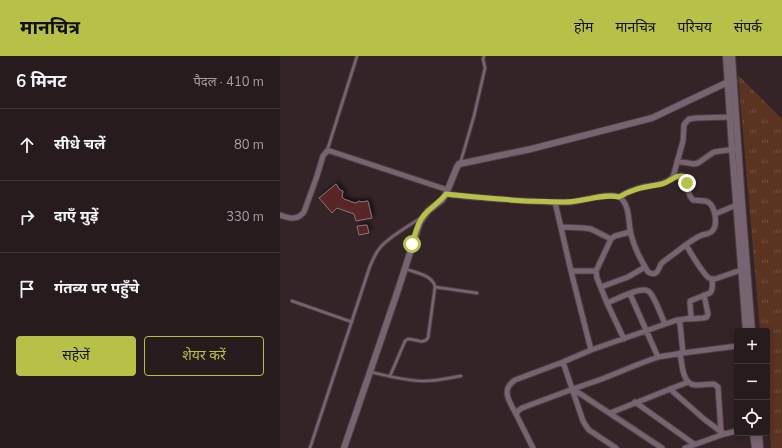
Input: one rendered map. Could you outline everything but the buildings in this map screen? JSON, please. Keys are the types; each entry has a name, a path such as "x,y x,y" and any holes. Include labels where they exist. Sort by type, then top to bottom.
{"street":[{"path":"726,56 731,81"},
{"path":"732,56 731,81 735,149 752,328"},
{"path":"344,448 420,222 428,211 442,200 459,164 531,149 652,118 731,81"},
{"path":"673,178 683,141 684,125 686,122 696,118 733,117"},
{"path":"677,161 694,164 698,163 714,152 735,149"},
{"path":"280,215 296,218 304,212 323,156 327,151 330,151 447,192 487,199 571,202 613,195 619,197 626,205 630,232 638,254 648,272 651,274 656,274 662,264 686,245 714,230 715,214 713,207 704,201 693,200 690,198 686,177 682,176 673,178 664,183 642,187 632,190 619,197"},
{"path":"555,202 591,350"},
{"path":"715,214 739,204"},
{"path":"561,227 584,228 611,239"},
{"path":"624,339 607,303 597,278 596,271 611,239 615,236 630,232"},
{"path":"686,245 704,272 712,279 745,269"},
{"path":"601,287 628,277 646,267"},
{"path":"745,269 746,328"},
{"path":"571,271 596,271"},
{"path":"690,319 690,301 712,291 712,279"},
{"path":"607,303 640,290 649,291 654,298 665,324"},
{"path":"630,294 658,357"},
{"path":"533,448 507,394 507,388 510,383 514,380 564,362 591,350 665,324 678,320 707,317 708,314 704,295"},
{"path":"678,320 680,324 684,374 688,382 691,384 714,384 718,387 722,433"},
{"path":"516,414 518,410 522,408 658,357 734,346"},
{"path":"564,362 583,421 586,426 589,430 616,448"},
{"path":"610,412 688,382"},
{"path":"573,389 610,412 662,448"},
{"path":"670,389 722,433"},
{"path":"634,402 694,444"},
{"path":"685,448 722,433 734,431"},
{"path":"754,436 754,448"},
{"path":"759,436 760,448"}],"lane":[{"path":"327,151 357,56"},
{"path":"459,164 476,109 485,68 483,59 484,56"},
{"path":"310,448 370,266 380,248 386,242 423,217"},
{"path":"390,376 405,341 411,339 424,342 428,338 435,287 432,280 405,269"},
{"path":"435,287 477,293"},
{"path":"292,301 352,322"},
{"path":"370,372 423,381 461,376"}],"green space":[{"path":"738,75 782,119 782,448 771,448 770,328 760,328"}],"route":[{"path":"412,244 423,217 442,200 446,194 487,199 571,202 613,195 619,197 632,190 664,183 673,178 682,176 686,177 687,183"}]}
